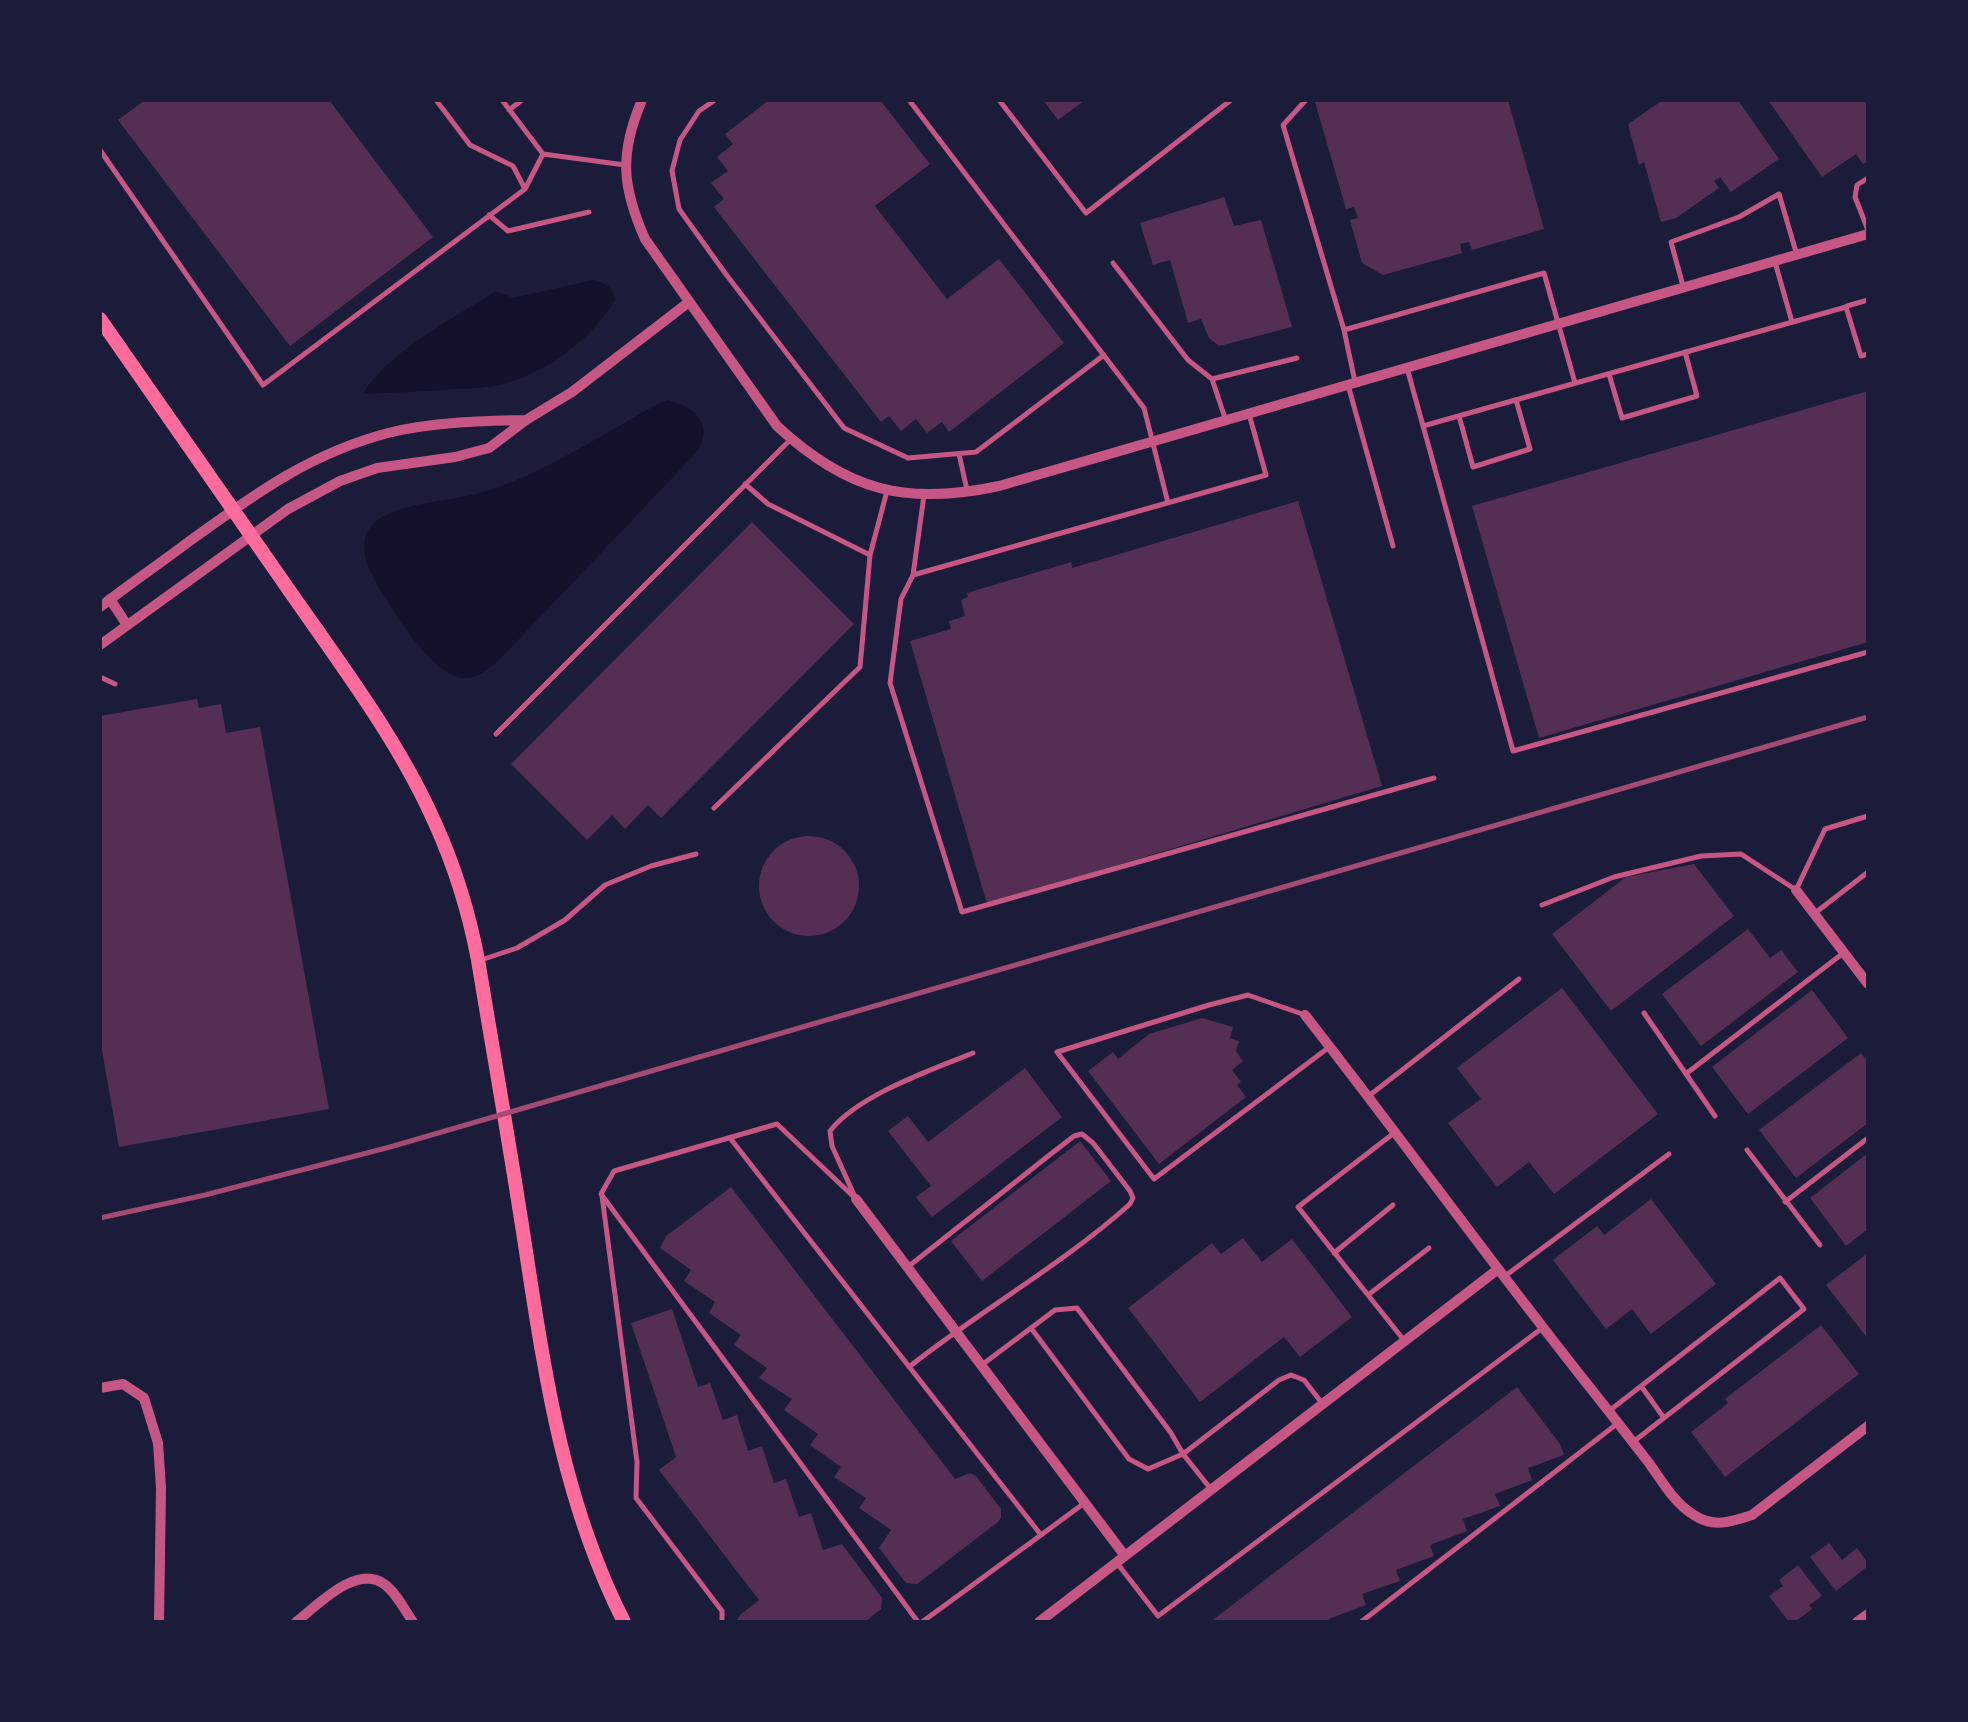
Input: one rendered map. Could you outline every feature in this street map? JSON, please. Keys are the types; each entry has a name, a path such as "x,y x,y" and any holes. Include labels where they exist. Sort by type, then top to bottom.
{"main road":[{"path":"100,319 346,673 413,780 453,866 478,960 557,1438 582,1524 624,1622"}],"street":[{"path":"642,100 630,133 626,165 632,208 645,239 777,426 805,452 839,473 887,491 942,496 1000,486 1868,232"},
{"path":"100,645 288,508 340,481 377,468 455,457 488,448 572,392 688,302"},
{"path":"100,607 233,510 304,464 330,452 389,433 446,422 526,420"},
{"path":"110,600 127,625"},
{"path":"1796,890 1868,984"},
{"path":"1305,1015 1680,1505 1703,1521 1714,1523 1752,1514 1868,1426"},
{"path":"856,1199 1085,1502 1121,1559"},
{"path":"1039,1622 1500,1274"},
{"path":"100,1388 123,1384 144,1398 158,1444 159,1622"},
{"path":"296,1622 352,1580 369,1577 386,1584 414,1622"},
{"path":"1858,1622 1868,1614"}],"lane":[{"path":"436,100 470,145 514,166 524,189"},
{"path":"502,100 543,154 626,165"},
{"path":"509,110 522,100"},
{"path":"699,100 705,108"},
{"path":"714,100 680,140 672,170 679,210 844,428 908,458 976,452 1104,355"},
{"path":"909,100 1144,408 1168,502"},
{"path":"999,100 1086,213 1231,100"},
{"path":"1306,100 1283,125 1344,330 1352,384 1393,546"},
{"path":"100,150 263,385 524,189 543,154"},
{"path":"1868,178 1857,185 1855,197 1868,232"},
{"path":"1683,288 1672,242 1739,217 1779,194 1797,255"},
{"path":"489,216 508,231 590,212"},
{"path":"1774,261 1792,322"},
{"path":"1113,263 1188,360 1212,379 1226,420"},
{"path":"1344,330 1544,273 1576,383"},
{"path":"1423,426 1868,300"},
{"path":"1846,306 1861,356 1868,354"},
{"path":"1609,374 1622,418 1697,396 1685,352"},
{"path":"1212,379 1297,358"},
{"path":"1407,368 1512,751 1868,652"},
{"path":"1459,416 1472,467 1530,450 1516,400"},
{"path":"914,575 1266,475 1249,414"},
{"path":"496,734 791,439"},
{"path":"959,454 968,493"},
{"path":"746,484 768,504 870,555"},
{"path":"714,808 860,668 870,555 887,491"},
{"path":"924,494 914,575 900,598 890,684 962,912 1434,778"},
{"path":"100,677 115,684"},
{"path":"1542,905 1614,877 1702,856 1741,854 1796,890 1825,829 1868,816"},
{"path":"478,960 517,948 565,920 605,885 651,866 696,854"},
{"path":"1815,913 1868,872"},
{"path":"1687,1073 1845,952"},
{"path":"1367,1096 1519,979"},
{"path":"1305,1015 1248,996 1057,1052 1154,1179 1330,1046"},
{"path":"1644,1013 1715,1116"},
{"path":"856,1199 832,1146 830,1132 837,1122 888,1088 973,1053"},
{"path":"722,1622 722,1611 636,1498 637,1462 602,1194 614,1171 777,1124 856,1199"},
{"path":"1394,1132 1298,1207 1405,1342"},
{"path":"908,1266 1074,1136 1086,1137 1130,1191 1130,1204 909,1367"},
{"path":"730,1138 1040,1534"},
{"path":"1785,1202 1868,1138"},
{"path":"1747,1150 1820,1245"},
{"path":"1500,1274 1669,1154"},
{"path":"602,1194 920,1622 1085,1502"},
{"path":"1334,1253 1393,1205"},
{"path":"1368,1295 1429,1248"},
{"path":"1608,1412 1780,1278 1804,1309 1633,1442"},
{"path":"982,1364 1055,1310 1076,1308 1211,1490"},
{"path":"1031,1328 1129,1459 1148,1469 1184,1454 1292,1374 1304,1380 1323,1404"},
{"path":"1121,1559 1160,1619 1541,1328"},
{"path":"1640,1386 1664,1418"},
{"path":"1361,1622 1618,1423"}],"shaded area":[{"path":"593,280 608,286 615,300 581,340 537,371 493,386 363,394 405,350 496,291 513,298"},
{"path":"668,400 688,408 700,420 703,437 693,456 490,667 464,678 437,665 408,632 374,579 365,552 369,529 403,509 476,494 527,475"}],"building":[{"path":"145,100 329,100 433,237 290,346 118,120"},
{"path":"769,100 880,100 930,164 875,206 947,299 999,259 1064,343 949,432 942,422 927,433 916,419 901,431 889,416 881,422 714,207 724,199 711,183 728,171 717,157 733,144 725,134"},
{"path":"1043,100 1085,100 1058,120"},
{"path":"1508,100 1544,229 1472,250 1469,242 1460,244 1462,253 1383,275 1362,263 1350,220 1358,218 1354,207 1346,209 1315,102"},
{"path":"1663,100 1738,100 1779,159 1731,192 1720,177 1714,181 1719,188 1676,218 1661,222 1644,162 1639,165 1628,124"},
{"path":"1768,100 1868,100 1868,161 1863,164 1856,154 1822,177"},
{"path":"1224,197 1234,226 1261,220 1292,327 1219,346 1209,338 1201,319 1188,323 1170,260 1153,265 1140,223"},
{"path":"1868,391 1868,642 1539,738 1472,506"},
{"path":"1298,501 1382,786 987,904 910,641 951,629 949,621 965,616 961,600 968,597 967,593 1071,562 1072,568"},
{"path":"752,522 854,624 661,818 648,805 625,829 612,815 587,840 511,764"},
{"path":"197,699 199,708 221,704 226,733 260,727 329,1109 119,1147 100,1039 100,716"},
{"path":"809,836 828,839 845,850 856,867 856,905 845,922 828,933 809,936 790,933 773,922 762,905 759,886 762,867 773,850 790,839"},
{"path":"1694,864 1734,916 1611,1011 1552,934 1626,877"},
{"path":"1748,929 1770,958 1781,950 1798,972 1701,1046 1662,994"},
{"path":"1562,988 1658,1114 1554,1194 1529,1162 1497,1187 1448,1123 1481,1099 1457,1068"},
{"path":"1812,990 1848,1038 1748,1114 1712,1067"},
{"path":"1202,1018 1233,1027 1230,1038 1239,1041 1236,1051 1243,1061 1232,1070 1246,1097 1159,1164 1088,1071 1113,1052 1118,1059 1149,1034"},
{"path":"1861,1053 1868,1062 1868,1123 1796,1178 1759,1130"},
{"path":"1025,1068 1062,1117 932,1217 916,1197 931,1186 888,1131 908,1116 928,1142"},
{"path":"1080,1141 1111,1181 982,1281 951,1241"},
{"path":"1868,1153 1868,1229 1846,1246 1810,1198"},
{"path":"731,1187 955,1479 970,1473 976,1476 1001,1509 998,1522 917,1584 906,1583 879,1548 891,1530 859,1508 866,1498 834,1477 841,1467 810,1445 818,1434 784,1410 792,1399 759,1378 767,1368 734,1345 741,1335 709,1313 715,1302 684,1281 691,1270 660,1248 666,1236"},
{"path":"1651,1199 1716,1284 1651,1334 1632,1309 1606,1329 1553,1260 1597,1226 1604,1235"},
{"path":"1243,1238 1262,1262 1292,1239 1352,1317 1300,1357 1284,1337 1200,1402 1128,1308 1212,1243 1221,1254"},
{"path":"1868,1253 1868,1339 1826,1285"},
{"path":"672,1309 698,1387 710,1383 723,1420 737,1415 748,1451 762,1446 774,1483 786,1479 799,1517 811,1513 823,1550 842,1544 882,1598 881,1609 865,1622 736,1622 759,1600 659,1470 676,1457 631,1323"},
{"path":"1821,1325 1859,1374 1725,1477 1691,1432 1728,1403 1725,1399"},
{"path":"1517,1387 1564,1455 1528,1468 1532,1480 1495,1494 1500,1506 1463,1519 1467,1531 1430,1545 1434,1556 1396,1570 1400,1581 1362,1594 1366,1605 1329,1619 1330,1622 1210,1622"},
{"path":"1829,1543 1842,1560 1857,1548 1868,1563 1836,1591 1810,1557"},
{"path":"1798,1565 1822,1596 1809,1605 1812,1609 1789,1622 1769,1596 1783,1586 1779,1580"}],"railway":[{"path":"100,1218 390,1147 1868,717"}]}
